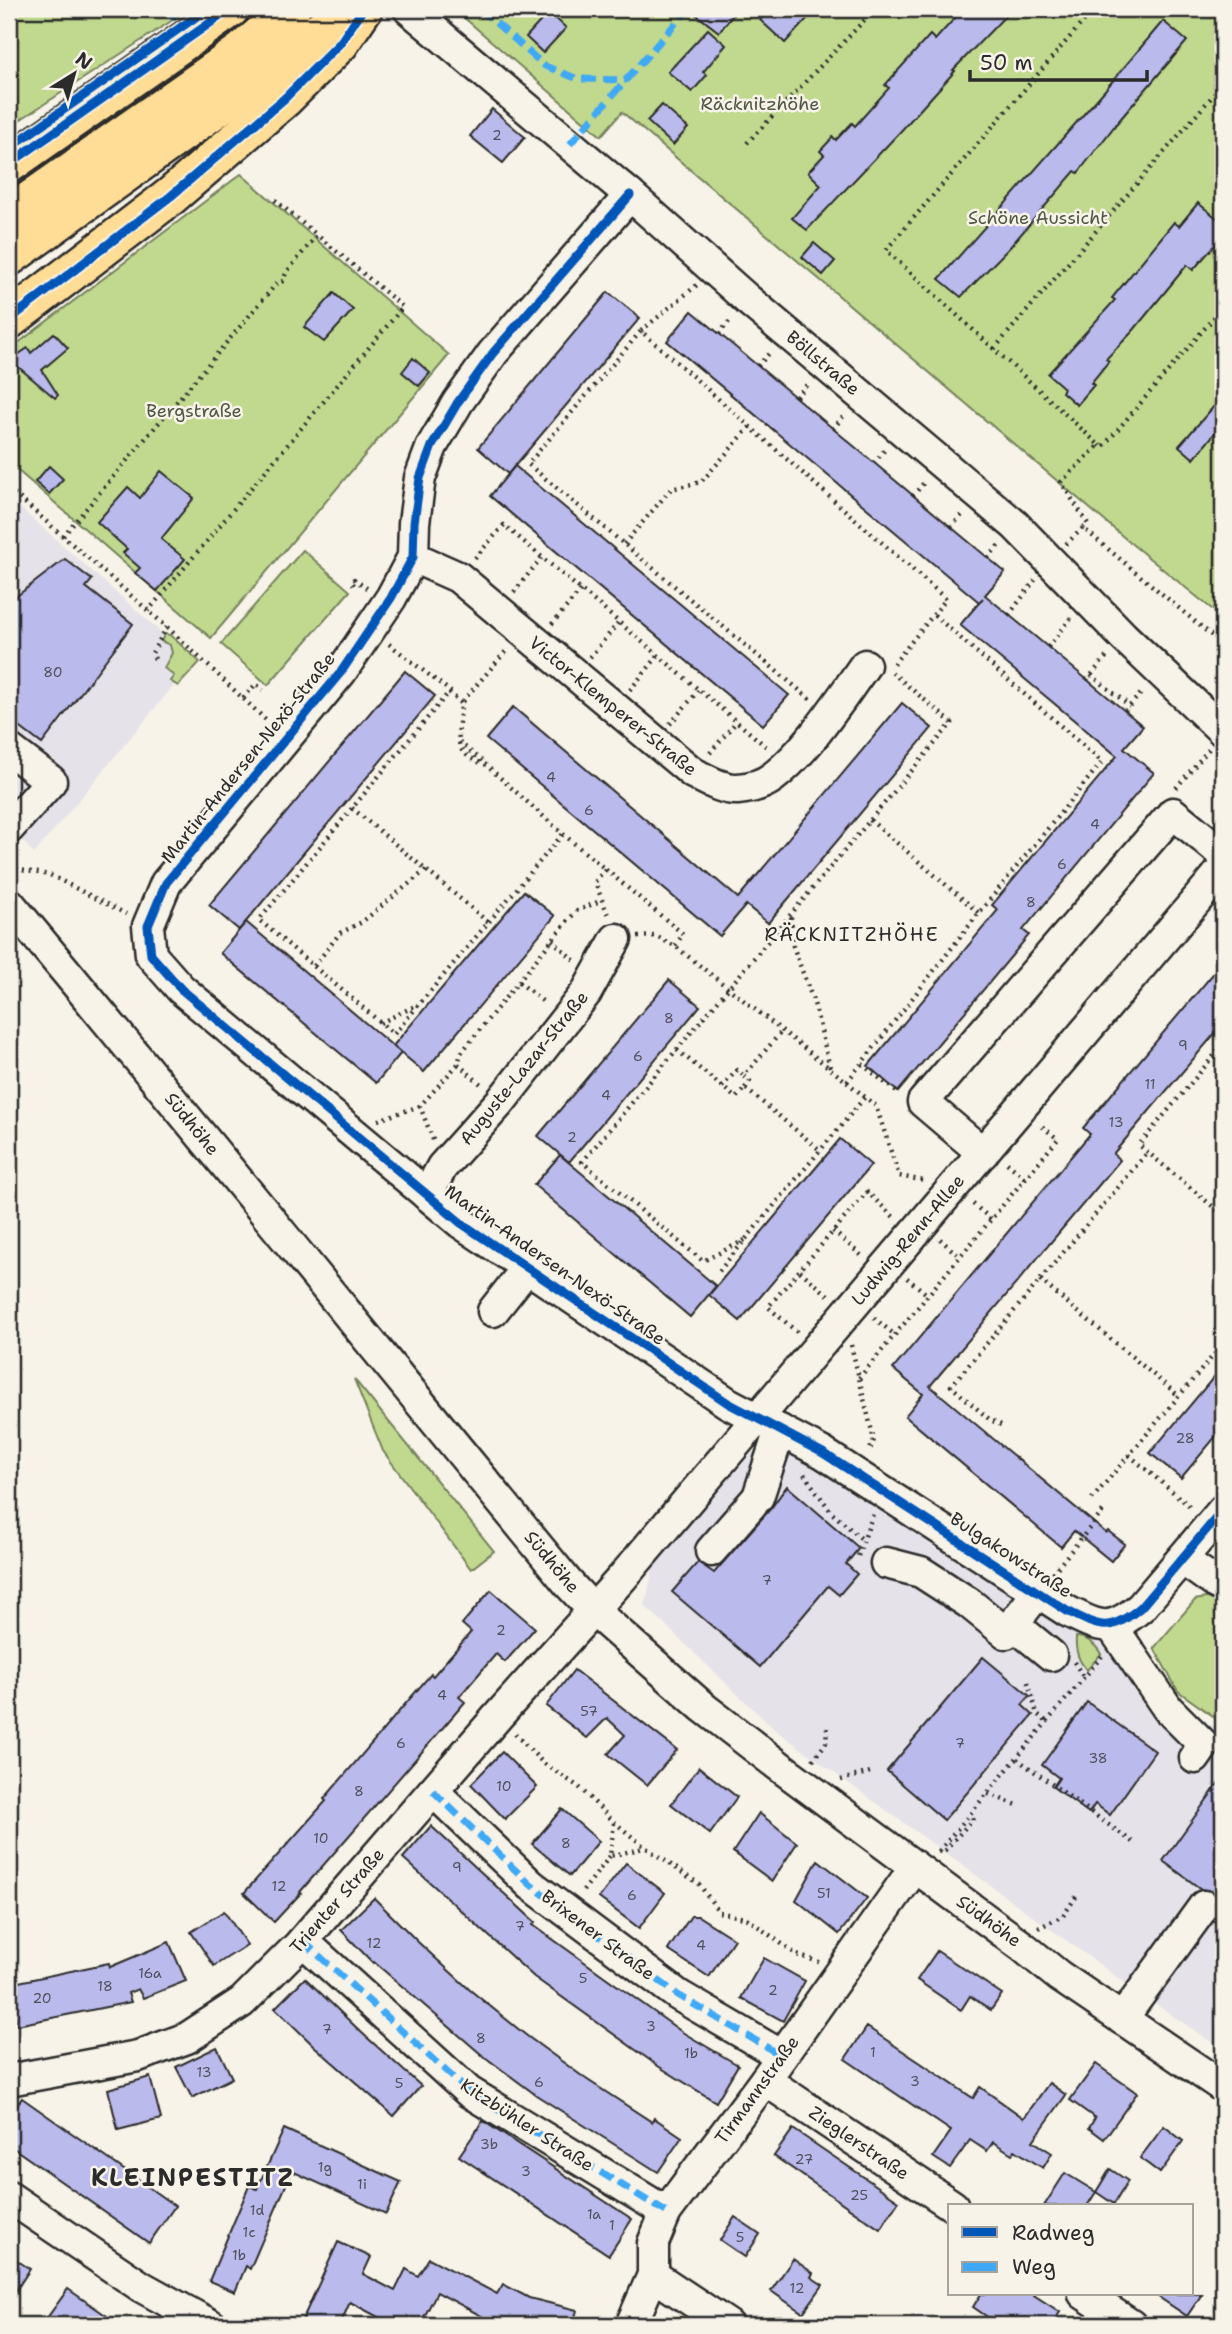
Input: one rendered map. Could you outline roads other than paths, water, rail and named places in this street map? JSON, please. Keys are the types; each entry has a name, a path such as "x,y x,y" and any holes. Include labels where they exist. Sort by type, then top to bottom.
{"main road":[{"path":"9,164 230,9"},
{"path":"9,215 241,52 291,9"},
{"path":"9,257 225,102 347,9"},
{"path":"9,320 171,196 285,98 340,43 363,9"}],"street":[{"name":"Böllstraße","path":"409,9 1015,525 1219,736"},
{"name":"Martin-Andersen-Nexö-Straße","path":"630,195 493,353 458,402 432,446 420,478 413,557 391,598 341,672 166,883 148,926 151,955 181,989 461,1223 728,1403 769,1424"},
{"name":"Victor-Klemperer-Straße","path":"413,557 458,577 693,773 715,784 736,789 755,786 772,779 877,667"},
{"path":"9,749 51,781 9,828"},
{"path":"983,1153 923,1102 1173,813 1223,854"},
{"name":"Ludwig-Renn-Allee","path":"594,1611 769,1424 832,1329 1223,869"},
{"name":"Südhöhe","path":"9,903 559,1572 594,1611 704,1708 798,1780 925,1864 1059,1976 1223,2087"},
{"name":"Auguste-Lazar-Straße","path":"427,1195 442,1167 501,1101 586,993 616,939"},
{"path":"493,1311 527,1268"},
{"path":"711,1551 758,1497 769,1424"},
{"name":"Bulgakowstraße","path":"769,1424 870,1483 1067,1611 1090,1623 1111,1625"},
{"path":"1207,1754 1168,1709 1111,1625 1126,1619 1141,1607 1217,1517"},
{"path":"921,1572 946,1531"},
{"path":"1182,1559 1217,1584 1223,1583"},
{"path":"872,1560 921,1572 969,1603 1006,1633 1039,1591"},
{"name":"Trienter Straße","path":"9,2080 138,2056 187,2038 242,2002 303,1941 498,1716 594,1611"},
{"path":"1013,1623 1051,1656"},
{"name":"Brixener Straße","path":"433,1791 531,1885 773,2068"},
{"name":"Tirmannstraße","path":"631,2325 653,2274 653,2243 666,2212 925,1864"},
{"path":"1122,2019 1204,1906"},
{"name":"Kitzbühler Straße","path":"303,1941 469,2092 666,2212"},
{"name":"Zieglerstraße","path":"773,2068 950,2204"},
{"path":"9,2197 142,2287 211,2325"},
{"path":"653,2274 729,2325"},
{"path":"142,2287 185,2325"},
{"path":"1087,2296 1131,2325"}],"district":[{"name":"RÄCKNITZHÖHE","path":"852,934"},
{"name":"KLEINPESTITZ","path":"193,2178"}],"park label":[{"name":"Räcknitzhöhe","path":"760,104"},
{"name":"Schöne Aussicht","path":"1038,218"},
{"name":"Bergstraße","path":"194,411"}]}
